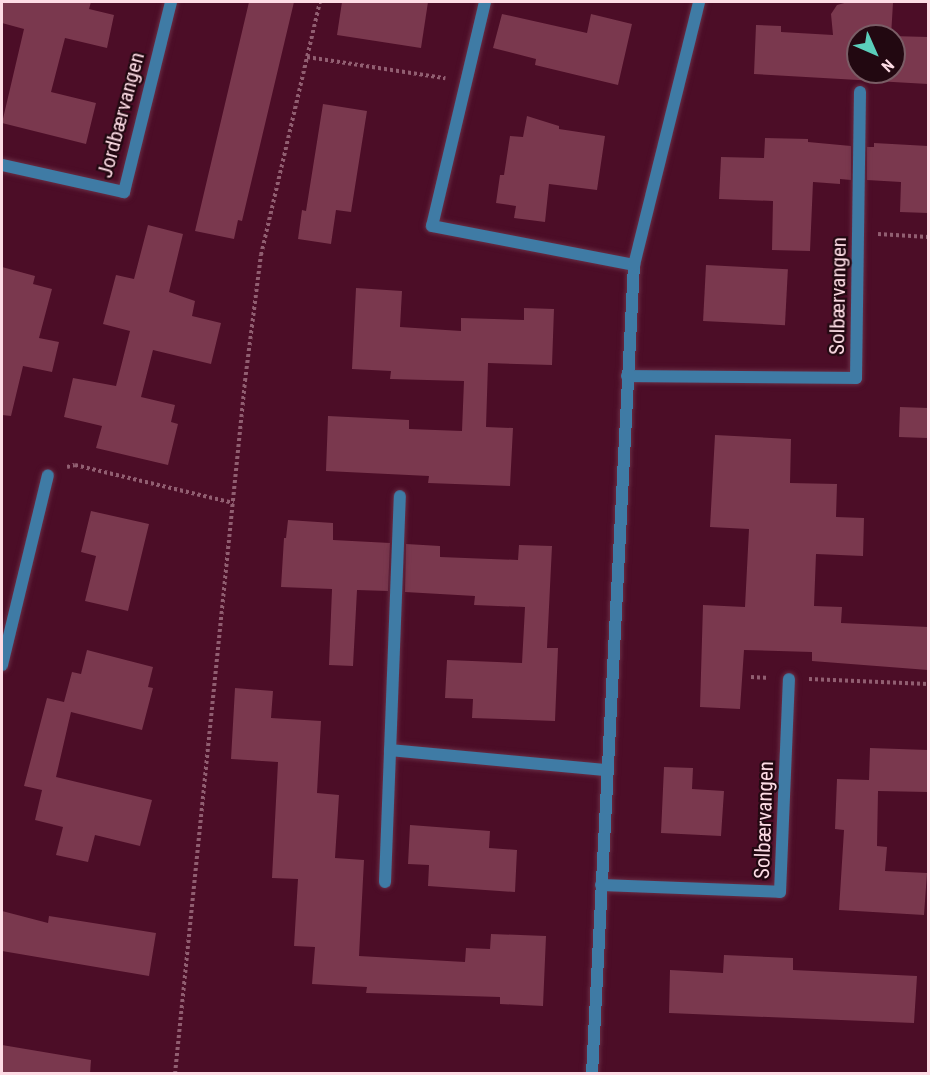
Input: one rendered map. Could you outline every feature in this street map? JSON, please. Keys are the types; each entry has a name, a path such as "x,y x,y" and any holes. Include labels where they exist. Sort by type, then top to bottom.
{"street":[{"name":"Jordbærvangen","path":"2,165 124,192 171,2"},
{"path":"485,2 432,226 634,265"},
{"path":"592,1074 634,265 699,2"},
{"name":"Solbærvangen","path":"627,376 856,378 860,92"},
{"path":"2,665 48,475"},
{"path":"385,882 400,496"},
{"name":"Solbærvangen","path":"601,885 780,892 789,679"},
{"path":"390,750 607,770"}],"path":[{"path":"175,1074 232,503 261,255 320,2"},
{"path":"307,57 466,81"},
{"path":"859,233 928,237"},
{"path":"48,475 75,465 232,503"},
{"path":"751,677 928,684"}],"building":[{"path":"2,2 91,2 89,9 114,15 107,48 65,38 51,92 96,103 86,144 2,123 24,29 2,23"},
{"path":"249,2 294,2 242,221 238,220 234,239 195,231"},
{"path":"342,2 428,2 421,48 337,35"},
{"path":"848,2 893,3 892,24 846,24 846,79 754,74 756,25 781,26 781,32 833,35 831,14 837,5"},
{"path":"502,14 587,33 591,14 632,24 618,85 535,65 536,59 493,48"},
{"path":"906,36 928,37 928,84 906,83"},
{"path":"323,104 367,111 351,212 336,210 331,244 298,239 302,210 306,211"},
{"path":"527,116 559,126 559,129 605,136 597,190 549,184 545,222 514,218 516,206 496,203 500,175 504,175 510,136 523,137"},
{"path":"765,138 808,139 808,142 851,146 851,180 840,179 840,184 813,182 810,251 772,250 773,201 719,199 721,157 764,158"},
{"path":"874,143 928,146 928,213 900,212 901,182 867,180 867,147 874,147"},
{"path":"148,225 183,234 169,292 195,301 192,316 221,323 211,364 153,350 141,397 175,405 171,422 178,424 168,465 96,448 102,426 64,417 73,378 116,386 130,331 103,324 116,275 134,279"},
{"path":"706,265 788,269 785,325 703,321"},
{"path":"2,267 35,276 33,284 52,289 39,338 59,342 52,372 23,366 11,416 2,415"},
{"path":"356,288 402,291 400,327 461,331 461,318 524,320 524,308 554,309 552,365 488,363 486,427 513,428 510,486 428,483 429,476 326,471 328,416 409,420 409,429 462,431 464,381 390,379 391,371 352,369"},
{"path":"900,407 928,408 927,438 899,437"},
{"path":"715,435 791,439 790,483 837,484 836,517 864,518 863,556 816,554 814,606 842,607 841,623 928,627 928,670 812,661 812,652 744,650 740,709 700,707 703,605 745,607 749,529 710,527"},
{"path":"91,511 149,524 128,611 85,601 96,556 81,552"},
{"path":"288,520 333,523 333,540 390,543 388,591 357,590 353,666 329,665 332,589 281,587 284,538 286,538"},
{"path":"406,544 440,546 440,557 518,560 519,545 552,546 547,648 558,648 555,721 472,718 473,699 445,698 447,660 522,663 525,607 474,605 475,596 405,592"},
{"path":"87,650 153,667 148,687 153,688 142,730 71,712 56,777 152,800 140,846 95,835 88,862 56,855 63,827 35,820 42,790 24,786 47,698 64,702 72,672 81,674"},
{"path":"235,688 273,691 271,718 321,721 317,793 339,795 335,858 364,860 359,956 465,962 466,948 490,949 491,934 546,936 543,1006 500,1004 500,997 366,993 367,987 312,984 315,947 294,946 298,879 272,878 278,762 231,759"},
{"path":"870,748 928,750 928,792 878,791 877,846 887,847 885,871 927,873 924,915 839,910 844,830 835,829 837,779 869,780"},
{"path":"664,767 693,768 692,789 724,791 721,836 661,833"},
{"path":"410,825 490,831 489,848 517,850 515,892 428,886 429,865 408,864"},
{"path":"2,911 48,923 49,916 156,933 149,976 2,951"},
{"path":"724,955 793,958 793,970 917,976 914,1023 669,1013 670,970 723,973"},
{"path":"2,1045 91,1060 90,1074 2,1074"}]}
